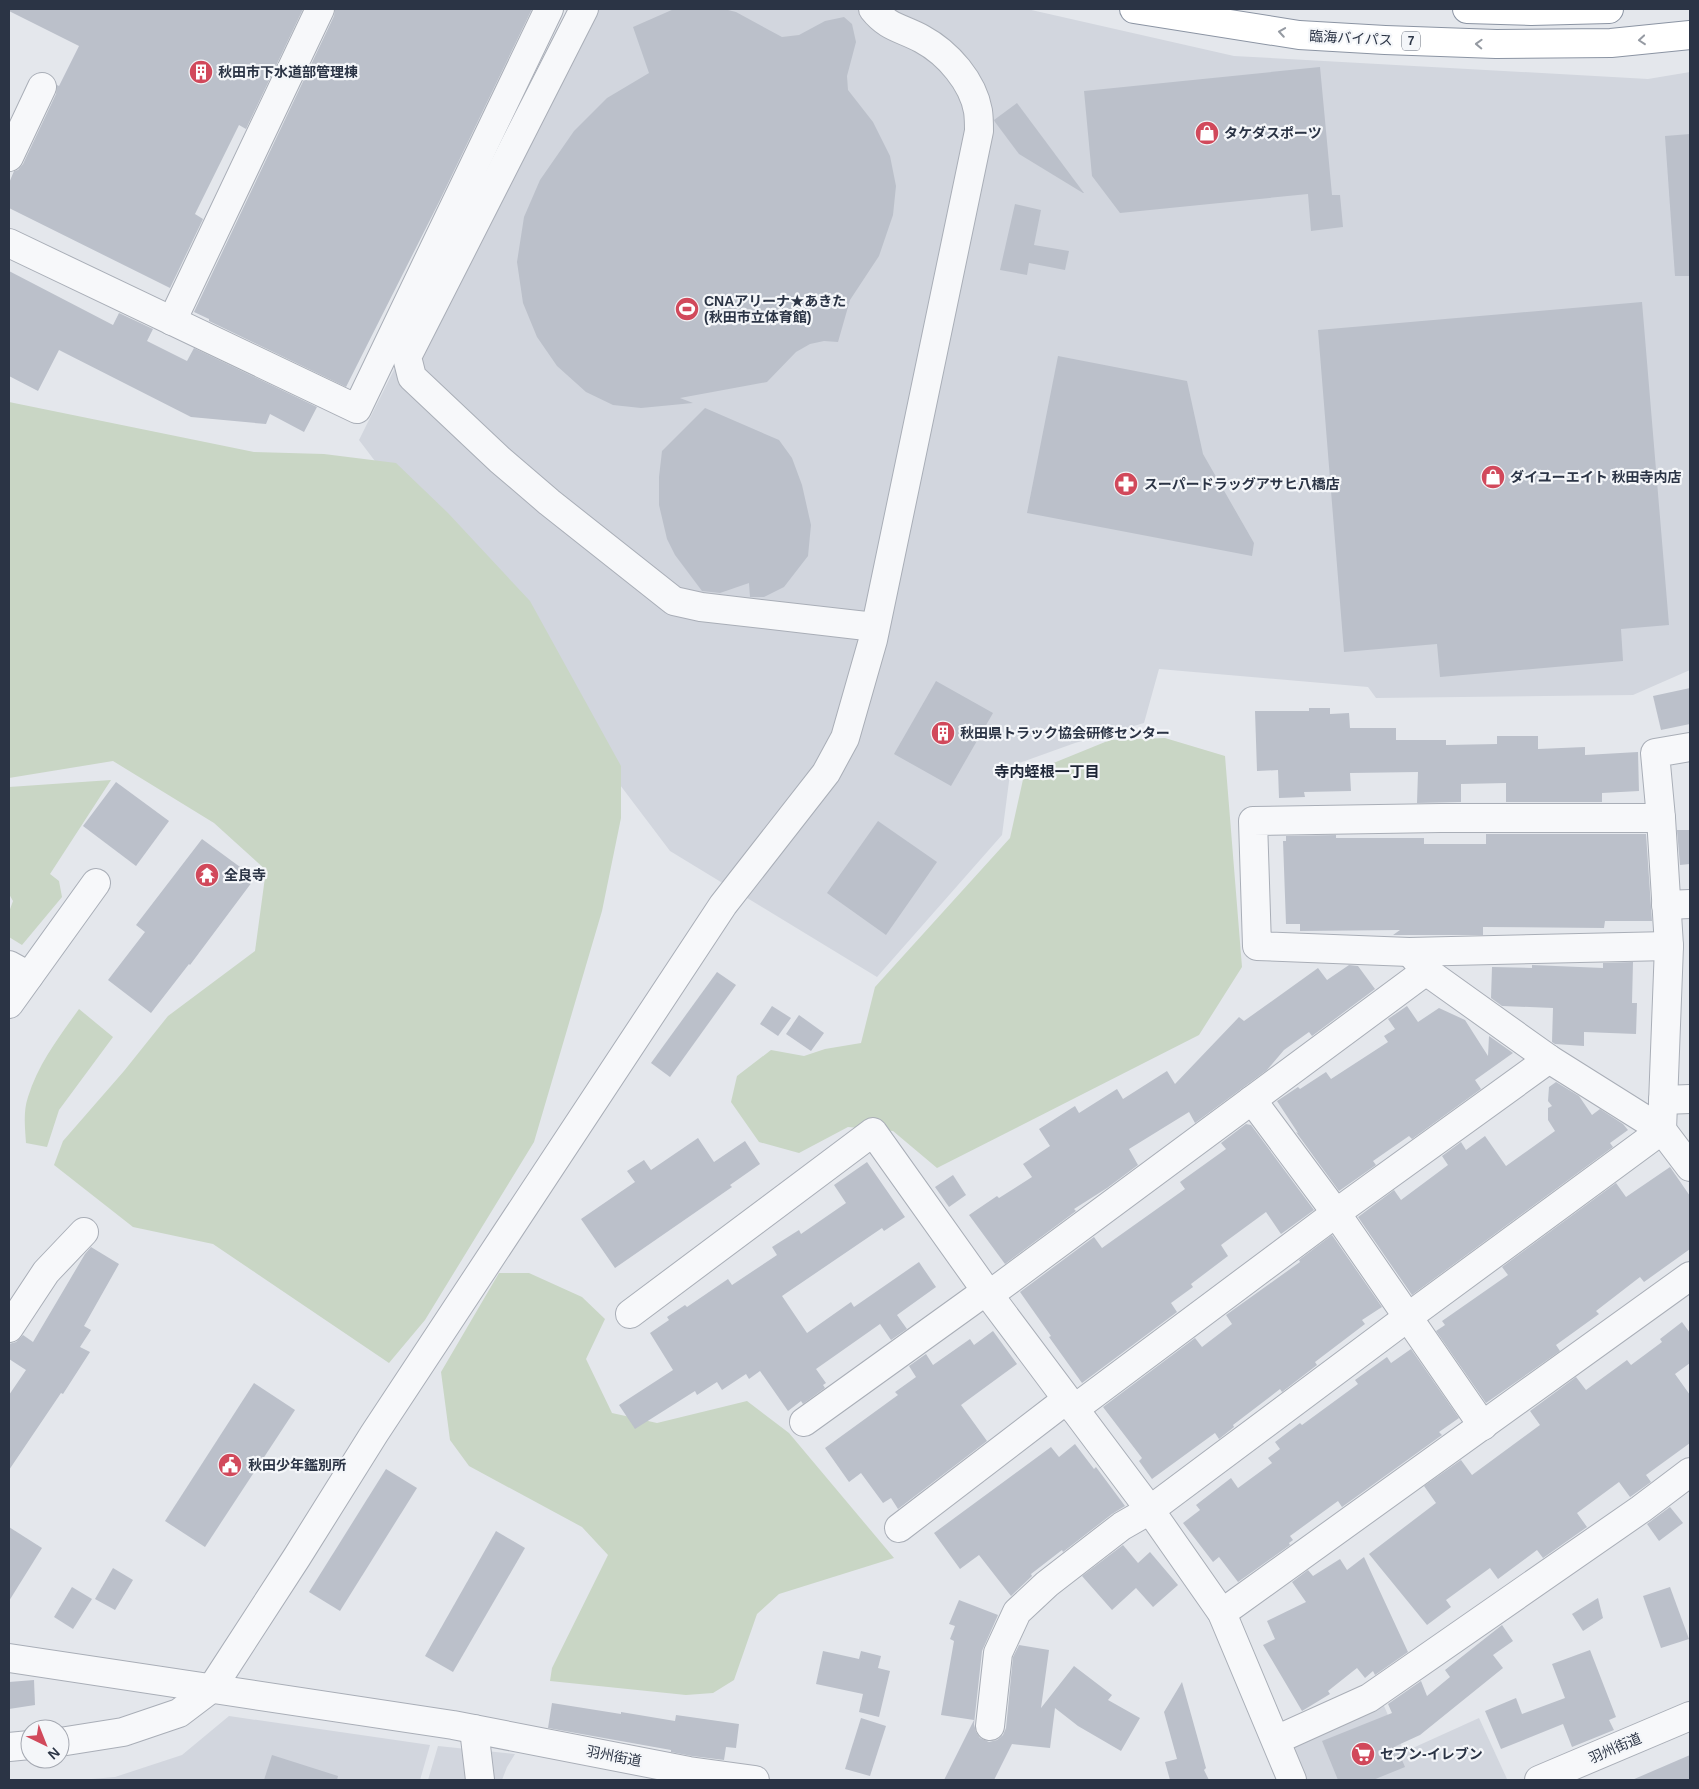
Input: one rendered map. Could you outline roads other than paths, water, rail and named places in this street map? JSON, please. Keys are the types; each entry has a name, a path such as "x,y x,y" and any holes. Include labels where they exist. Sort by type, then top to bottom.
{"highway":[{"name":"臨海バイパス","path":"1134,9 1299,35 1385,40 1496,44 1611,43 1690,35"},
{"path":"1467,9 1531,11 1609,9"}],"street":[{"path":"172,321 320,9"},
{"path":"9,243 356,409 550,9"},
{"path":"584,9 407,357 412,377 500,460 542,496 674,601 701,607 875,627"},
{"path":"70,1740 123,1732 179,1713 212,1688 379,1426 723,905 826,774 845,738 865,672 875,627 979,131 978,110 971,91 960,73 942,53 922,39 897,29 880,17 873,9"},
{"path":"9,157 42,86"},
{"path":"1662,1130 1669,946 1678,905 1661,818 1655,753 1690,747"},
{"path":"1661,818 1253,821 1257,946 1418,961 1669,946"},
{"path":"9,1004 19,970 96,883"},
{"path":"1418,961 1549,1059 1662,1130 1690,1167"},
{"path":"804,1422 987,1293 1252,1100 1418,961"},
{"path":"900,1528 1549,1059"},
{"path":"1662,1100 1690,1099"},
{"path":"1252,1100 1336,1213 1483,1426"},
{"path":"990,1726 998,1653 1017,1612 1047,1584 1122,1526 1150,1510 1662,1130"},
{"path":"630,1314 873,1132 987,1293 1150,1510 1222,1612 1292,1780"},
{"path":"9,1328 46,1272 84,1232"},
{"path":"1222,1612 1690,1276"},
{"path":"1276,1740 1370,1698 1641,1509 1690,1472"},
{"name":"羽州街道","path":"9,1658 474,1729 688,1775 754,1780"},
{"name":"羽州街道","path":"1539,1780 1690,1716"},
{"path":"474,1729 480,1780"}],"place":[{"name":"秋田市下水道部管理棟","path":"201,72"},
{"name":"タケダスポーツ","path":"1207,133"},
{"name":"CNAアリーナ★あきた (秋田市立体育館)","path":"687,309"},
{"name":"ダイユーエイト 秋田寺内店","path":"1493,477"},
{"name":"スーパードラッグアサヒ八橋店","path":"1126,484"},
{"name":"秋田県トラック協会研修センター","path":"943,733"},
{"name":"全良寺","path":"207,875"},
{"name":"秋田少年鑑別所","path":"230,1465"},
{"name":"セブン-イレブン","path":"1363,1754"}],"district":[{"name":"寺内蛭根一丁目","path":"1047,771"}]}
